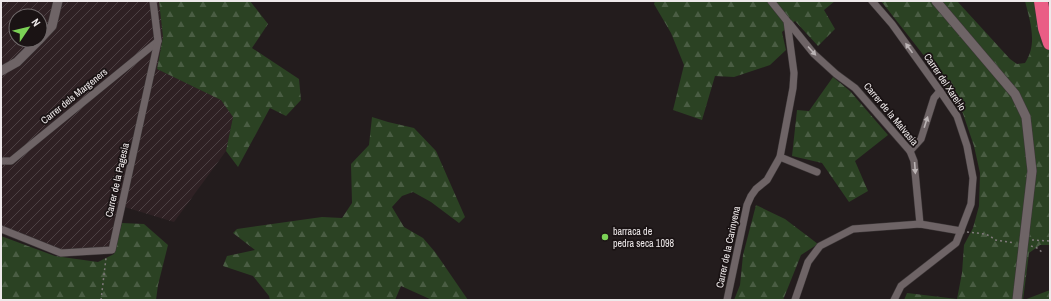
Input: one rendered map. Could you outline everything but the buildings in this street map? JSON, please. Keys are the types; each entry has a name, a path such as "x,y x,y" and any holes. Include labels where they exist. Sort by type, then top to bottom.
{"highway":[{"path":"1041,1 1045,28 1050,43"}],"street":[{"path":"48,31 52,26 58,1"},
{"name":"Carrer de la Pagesia","path":"106,250 112,250 158,41 153,1"},
{"name":"Carrer de la Carinyena","path":"727,300 747,205 756,189 767,180 780,157 790,108 794,73 790,32 787,21 771,1"},
{"name":"Carrer del Xarel·lo","path":"872,1 892,24 957,116 967,146 973,178 971,204 956,243 901,286 894,300"},
{"path":"936,1 1015,94 1026,117 1032,171 1016,300"},
{"name":"Carrer de la Malvasia","path":"787,21 814,54 836,74 855,88 910,151 914,161 920,224"},
{"name":"Carrer dels Margeners","path":"1,161 11,161 158,41"},
{"path":"1,71 17,62 32,48"},
{"path":"910,151 921,139 934,98 940,91"},
{"path":"780,157 817,172"},
{"path":"795,300 808,262 820,246 852,229 920,224 961,231"},
{"path":"1,229 61,253 106,250"}],"path":[{"path":"961,231 985,234 995,240 1023,244 1037,248 1042,252"},
{"path":"1041,240 1050,241"},
{"path":"102,300 106,250"}],"shaded area":[{"path":"1,1 159,1 163,37 157,69 222,100 233,117 226,151 174,222 118,205 109,247 61,250 1,226"}],"green space":[{"path":"159,1 250,1 268,24 252,48 299,79 301,100 286,116 270,108 238,167 226,151 233,117 221,100 157,69 163,37"},
{"path":"655,1 835,1 824,10 835,29 818,46 795,21 782,32 786,50 770,65 734,77 715,76 702,120 673,110 684,65 671,33 654,4"},
{"path":"881,1 957,1 1010,59 1017,64 1025,63 1031,48 1032,32 1025,1 1050,1 1050,245 1040,245 1029,253 1023,300 904,300 907,293 957,299 962,273 964,245 973,228 979,206 980,173 974,146 960,105 936,71"},
{"path":"833,77 850,91 888,135 855,161 868,191 849,202 822,163 792,156 797,110 809,111"},
{"path":"372,117 414,128 436,151 465,217 459,223 431,202 413,192 402,196 392,207 404,227 423,238 435,252 468,300 432,300 401,286 395,300 270,300 269,296 253,276 223,266 227,256 255,250 233,233 237,229 322,217 342,218 352,203 351,164 369,145"},
{"path":"756,205 785,219 818,244 801,255 783,300 734,300 740,285 743,255"},
{"path":"122,223 144,224 168,245 158,285 156,300 1,300 1,236 55,256 98,262 114,254"},
{"path":"1050,290 1050,300 1024,300"}],"place":[{"name":"barraca de pedra seca 1098","path":"605,237"}]}
